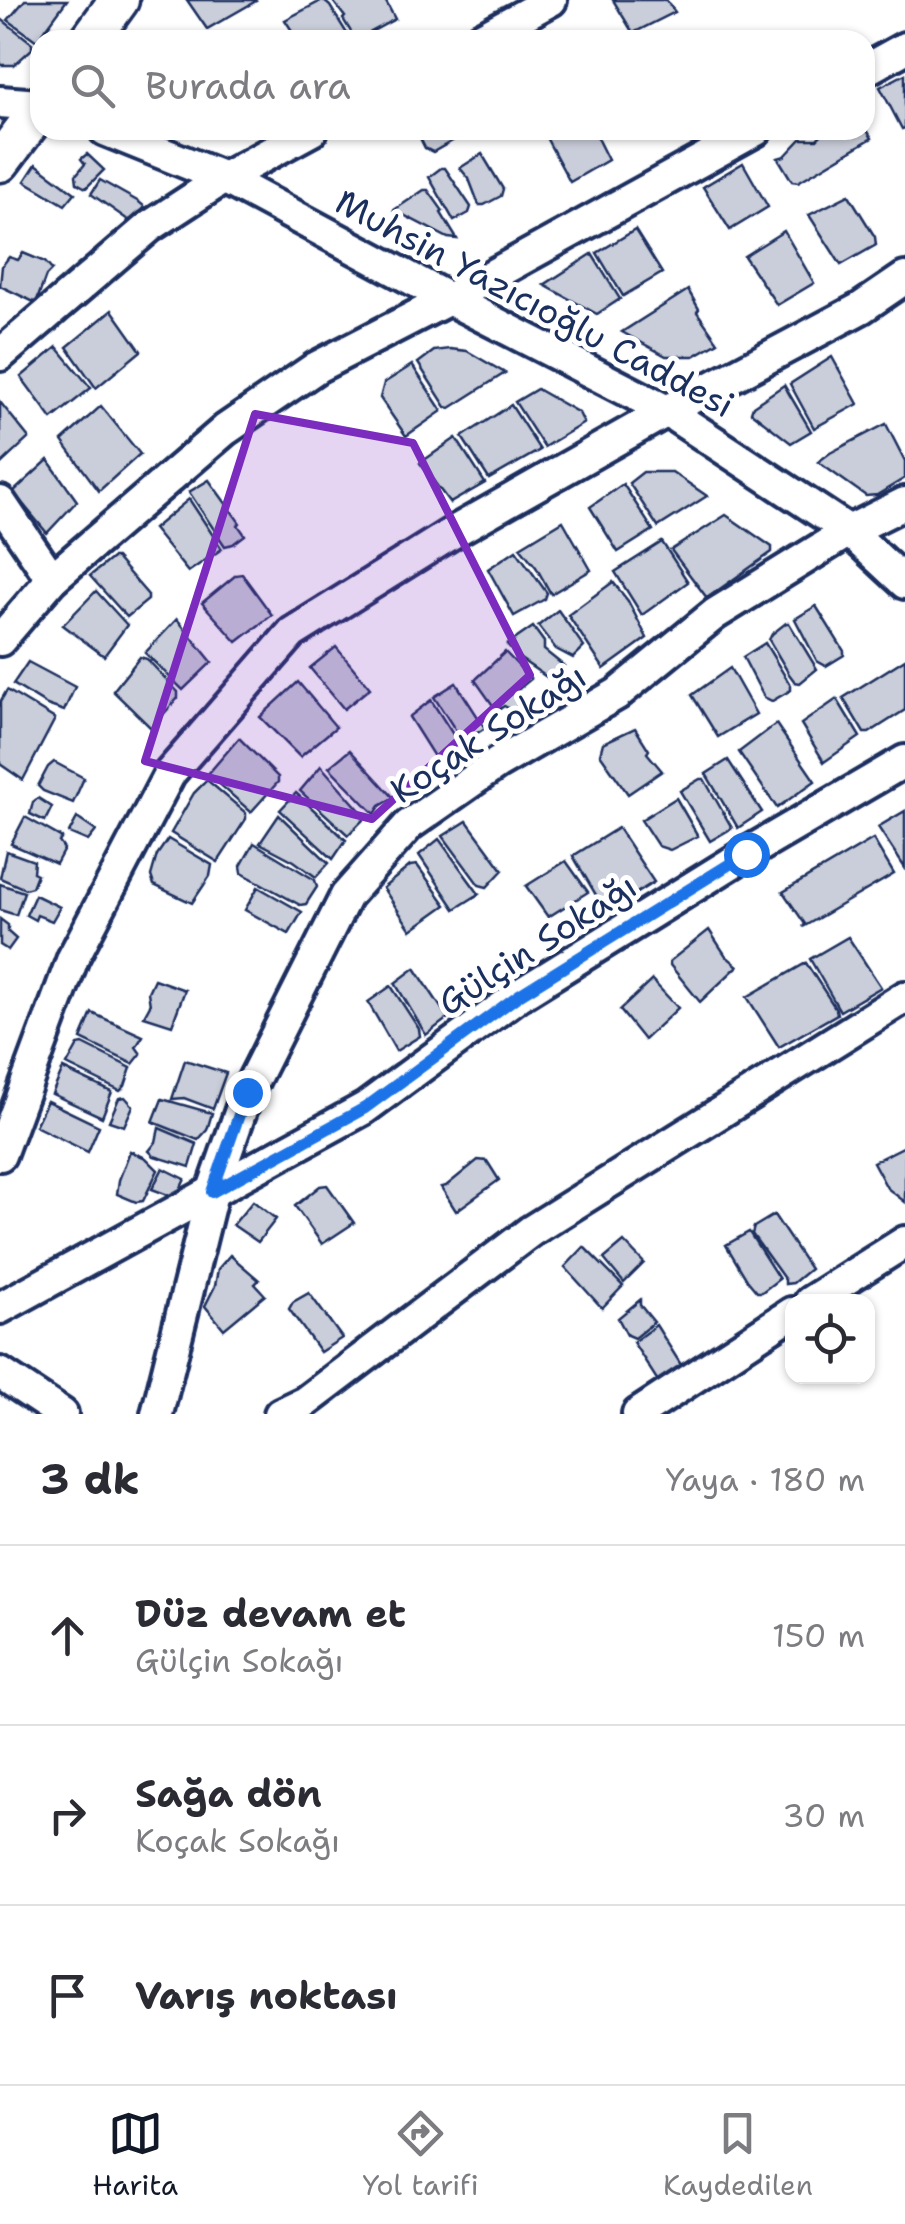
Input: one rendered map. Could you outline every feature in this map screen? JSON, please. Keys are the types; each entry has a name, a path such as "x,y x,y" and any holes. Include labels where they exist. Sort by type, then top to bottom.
{"main road":[{"path":"97,30 119,0"},
{"path":"0,162 30,121"}],"street":[{"path":"496,30 551,0"},
{"path":"875,64 905,48"},
{"path":"0,102 30,106"},
{"name":"Muhsin Yazıcıoğlu Caddesi","path":"130,140 224,178 667,411 849,531 905,583"},
{"path":"0,355 148,227 224,178 294,140"},
{"path":"0,640 52,579 225,430 317,367 738,140"},
{"path":"0,1155 73,958 170,773 292,633 457,530 860,308 905,278"},
{"path":"0,502 52,579"},
{"name":"Koçak Sokağı","path":"156,1414 212,1192 247,1092 346,896 410,825 498,762 616,694 715,614 849,531 905,503"},
{"name":"Gülçin Sokağı","path":"0,1308 365,1108 519,995 905,761"},
{"path":"280,1414 305,1402 531,1231 905,997"},
{"path":"823,1294 905,1242"},
{"path":"638,1414 785,1318"},
{"path":"0,1374 62,1414"}],"highlighted area":[{"path":"255,414 413,443 530,675 372,819 145,761"}],"building":[{"path":"25,0 67,0 45,30 30,30 30,36 8,20"},
{"path":"187,0 255,0 256,1 207,29"},
{"path":"323,0 345,30 292,30 285,20"},
{"path":"332,0 385,0 395,19 375,30 350,30"},
{"path":"613,0 666,0 675,12 639,30 631,30"},
{"path":"0,18 30,41 30,51 14,65 0,65"},
{"path":"905,74 905,128 902,129 880,87"},
{"path":"421,140 454,140 433,152"},
{"path":"547,140 598,140 608,160 570,182"},
{"path":"800,140 869,140 798,182 792,181 778,158"},
{"path":"87,154 104,170 86,188 77,183 76,175"},
{"path":"482,154 503,189 501,196 479,205 460,168"},
{"path":"743,163 768,207 730,230 703,187"},
{"path":"36,164 75,193 65,205 25,181"},
{"path":"445,168 471,207 469,213 454,221 429,177"},
{"path":"100,180 145,207 128,220 91,194"},
{"path":"424,190 443,211 457,239 394,210"},
{"path":"849,195 876,245 841,265 809,215"},
{"path":"635,230 662,273 623,296 597,253"},
{"path":"784,231 814,283 777,305 744,256"},
{"path":"23,253 45,262 52,270 36,303 0,286 2,266 9,257 18,260"},
{"path":"592,254 620,299 597,314 544,285"},
{"path":"688,290 697,312 718,342 694,356 666,356 622,332"},
{"path":"112,310 141,351 96,388 67,347"},
{"path":"57,347 91,388 52,419 21,377"},
{"path":"434,351 467,351 505,373 446,407 418,363"},
{"path":"832,357 858,404 814,428 790,384"},
{"path":"412,365 442,411 406,436 380,398 384,383"},
{"path":"784,385 811,431 791,443 751,412 753,406"},
{"path":"537,389 579,413 584,423 544,447 515,402"},
{"path":"0,402 29,438 0,465"},
{"path":"511,405 540,450 489,479 462,437"},
{"path":"101,406 140,454 99,491 62,441"},
{"path":"886,424 905,461 905,478 877,495 866,496 818,462 830,453"},
{"path":"456,438 485,483 450,503 420,463"},
{"path":"48,460 77,501 47,533 13,492"},
{"path":"643,472 672,472 707,496 658,527 629,483"},
{"path":"209,480 245,535 233,544 225,546 189,492"},
{"path":"623,484 653,530 618,552 590,507"},
{"path":"189,499 222,549 188,572 153,529"},
{"path":"726,515 772,547 772,552 707,598 671,550"},
{"path":"563,521 591,570 551,594 520,547"},
{"path":"662,542 688,582 642,615 615,572"},
{"path":"516,550 547,593 545,599 514,616 488,569"},
{"path":"112,558 148,595 148,600 127,617 90,576"},
{"path":"242,574 272,615 237,642 202,603"},
{"path":"613,582 647,638 604,669 568,615"},
{"path":"96,591 127,625 104,656 63,625"},
{"path":"816,606 844,651 844,655 826,666 817,661 795,619"},
{"path":"558,610 584,647 573,658 556,649 538,626"},
{"path":"177,619 212,662 183,690 145,653"},
{"path":"786,623 817,669 800,683 789,674 769,640"},
{"path":"533,627 544,642 544,650 564,666 551,680 516,656 507,645"},
{"path":"765,643 791,686 791,690 772,701 764,697 743,657"},
{"path":"336,647 370,688 344,709 310,668"},
{"path":"505,652 531,679 515,692 523,702 512,710 504,706 497,711 475,680"},
{"path":"140,657 147,659 178,692 178,698 151,728 113,691"},
{"path":"905,659 905,710 864,733 843,698"},
{"path":"28,662 75,687 64,711 13,684"},
{"path":"730,668 756,714 718,737 692,695"},
{"path":"298,682 336,727 300,757 260,717"},
{"path":"456,683 485,728 463,742 434,697"},
{"path":"7,690 55,719 23,780 0,764 0,702"},
{"path":"837,699 860,737 824,762 801,724"},
{"path":"431,700 461,747 438,763 409,717"},
{"path":"776,724 815,781 777,808 739,752"},
{"path":"635,728 649,750 647,753 662,771 628,794 600,754 603,743"},
{"path":"239,738 278,777 278,782 251,812 208,774"},
{"path":"350,750 394,798 375,814 329,767"},
{"path":"728,760 762,812 738,828 706,774"},
{"path":"54,762 84,778 73,803 38,786"},
{"path":"321,766 366,817 348,835 300,791"},
{"path":"704,779 732,828 710,841 680,791"},
{"path":"207,780 246,813 218,862 171,833 194,793"},
{"path":"296,793 346,840 333,859 280,810"},
{"path":"38,798 52,807 45,821 30,814"},
{"path":"676,798 698,836 670,850 658,846 641,820"},
{"path":"905,811 905,868 878,827"},
{"path":"279,815 329,863 316,877 260,843"},
{"path":"25,817 62,838 59,842 64,849 56,864 11,844"},
{"path":"77,818 96,831 88,841 69,833"},
{"path":"467,821 503,870 487,887 479,885 443,836"},
{"path":"618,828 654,882 606,912 573,856"},
{"path":"168,839 212,865 210,876 192,903 154,885 151,876 157,855"},
{"path":"439,839 479,894 455,909 419,855"},
{"path":"873,839 894,874 803,927 805,924 783,892"},
{"path":"254,843 315,880 317,887 306,904 300,905 242,873 241,866"},
{"path":"6,851 34,861 33,872 37,874 32,887 25,889 0,878"},
{"path":"566,861 588,892 548,917 526,886"},
{"path":"417,865 446,905 411,930 383,888 410,866"},
{"path":"0,884 24,892 16,915 0,910"},
{"path":"258,887 302,912 289,934 245,910"},
{"path":"35,895 60,907 52,921 26,915"},
{"path":"0,919 16,939 8,950 0,945"},
{"path":"709,930 726,956 738,966 700,1002 670,961"},
{"path":"848,937 881,987 840,1011 810,959"},
{"path":"806,963 837,1014 779,1047 747,997"},
{"path":"415,968 448,1018 426,1035 395,983"},
{"path":"154,979 185,990 172,1025 144,1016"},
{"path":"652,980 678,1008 644,1040 620,1010"},
{"path":"391,986 420,1036 396,1051 368,1002"},
{"path":"92,1013 143,1036 136,1047 141,1054 133,1064 81,1039"},
{"path":"78,1045 131,1068 120,1091 67,1065"},
{"path":"185,1060 226,1073 213,1109 184,1098 172,1099"},
{"path":"63,1069 112,1092 102,1117 52,1094"},
{"path":"125,1097 133,1106 124,1126 109,1121 119,1098"},
{"path":"162,1099 212,1113 207,1130 198,1140 153,1122"},
{"path":"47,1101 99,1126 88,1152 35,1126"},
{"path":"159,1128 197,1144 190,1167 149,1151"},
{"path":"905,1146 905,1202 887,1188 873,1162"},
{"path":"130,1151 146,1158 158,1170 143,1201 117,1194"},
{"path":"478,1160 487,1161 499,1180 456,1211 441,1187"},
{"path":"163,1168 185,1179 176,1198 152,1189"},
{"path":"327,1185 354,1223 322,1244 295,1206 320,1186"},
{"path":"253,1201 276,1219 258,1242 233,1225"},
{"path":"774,1215 810,1269 793,1283 785,1284 752,1234 754,1227"},
{"path":"749,1232 779,1279 762,1292 757,1292 747,1280 726,1245"},
{"path":"624,1242 644,1263 624,1283 604,1259"},
{"path":"584,1247 623,1286 602,1308 565,1267"},
{"path":"230,1255 259,1280 255,1284 265,1295 224,1329 205,1306 218,1269"},
{"path":"309,1293 342,1338 320,1352 289,1309"},
{"path":"640,1300 654,1322 634,1338 627,1335 618,1318"},
{"path":"656,1325 683,1368 661,1386 633,1342"}],"route":[{"path":"247,1092 212,1192 365,1108 519,995 746,854"}]}
